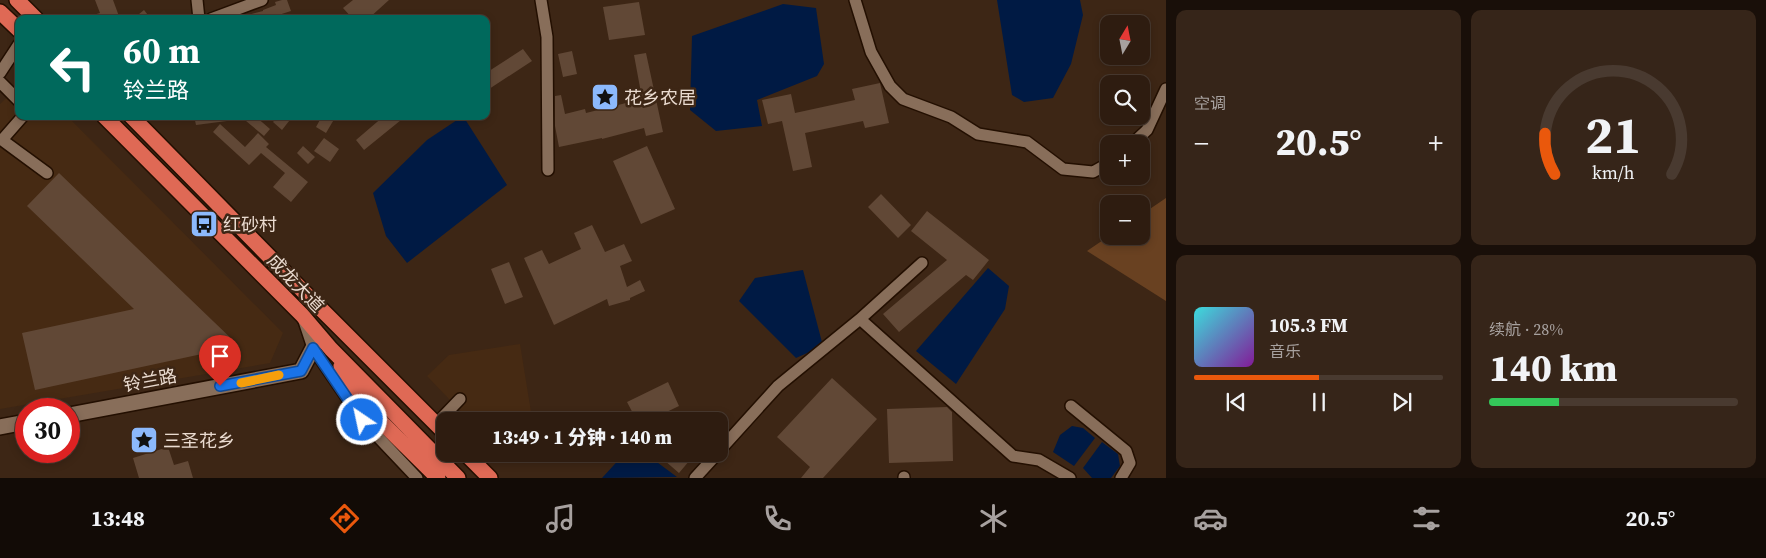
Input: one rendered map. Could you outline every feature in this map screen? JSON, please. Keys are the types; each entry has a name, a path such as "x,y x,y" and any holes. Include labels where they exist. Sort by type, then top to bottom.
{"highway":[{"path":"17,0 32,15"},
{"path":"0,12 15,26"},
{"name":"成龙大道","path":"108,120 302,315 331,349 458,478"},
{"name":"成龙大道","path":"135,120 436,425"},
{"path":"331,349 361,402 438,478"},
{"path":"474,462 490,478"}],"street":[{"path":"197,0 199,15"},
{"path":"222,15 262,0"},
{"path":"541,0 547,37 548,170"},
{"path":"856,0 871,52 890,86 903,99 951,117 978,134 1027,142 1063,170 1093,172 1100,168"},
{"path":"0,73 15,50"},
{"path":"0,82 15,96"},
{"path":"1142,135 1147,130 1166,89"},
{"path":"20,120 2,140 47,173"},
{"path":"728,441 778,386 860,320 922,263"},
{"path":"302,315 313,348 362,420 417,478"},
{"path":"860,320 1013,456 1039,460 1070,478"},
{"name":"铃兰路","path":"80,412 301,371 313,348"},
{"path":"451,412 460,399"},
{"path":"1071,406 1126,451 1130,463 1121,478"},
{"path":"0,427 15,424"},
{"path":"695,478 710,462"}],"shaded area":[{"path":"15,90 15,120 71,120 283,333 270,363 65,398 15,398 15,406 0,409 0,104"},
{"path":"1166,198 1166,301 1087,251 1100,242 1100,245 1150,245 1150,209"},
{"path":"520,344 531,412 461,412 427,376 449,355"}],"water":[{"path":"997,0 1080,0 1083,15 1071,64 1053,98 1024,102 1012,95"},
{"path":"783,4 816,8 824,64 817,76 757,100 762,126 716,131 690,110 692,36"},
{"path":"457,120 466,120 507,185 407,263 386,236 373,193 427,140"},
{"path":"988,268 1009,286 1005,309 956,384 916,351"},
{"path":"803,270 823,346 796,358 739,301 755,278"},
{"path":"1072,426 1083,428 1095,438 1074,466 1053,452 1060,435"},
{"path":"1102,442 1118,454 1120,466 1111,478 1092,478 1083,468"},
{"path":"617,462 657,462 677,477 602,478"}],"building":[{"path":"95,0 113,0 119,15 93,15 100,13"},
{"path":"287,0 291,11 278,15 248,15 276,5 275,2"},
{"path":"353,0 389,0 372,15 349,15 343,8"},
{"path":"639,2 645,35 609,40 603,7"},
{"path":"144,10 148,15 138,15"},
{"path":"523,49 532,61 490,88 490,70"},
{"path":"572,51 577,74 563,77 558,54"},
{"path":"646,53 663,132 646,136 644,128 602,139 559,147 555,126 555,96 561,95 565,114 585,109 586,113 638,100 636,94 641,93 634,55"},
{"path":"880,83 889,123 865,128 863,121 805,133 812,167 793,171 782,121 768,124 762,100 791,94 795,113 855,100 852,89"},
{"path":"195,120 227,120 227,121 196,125"},
{"path":"245,120 260,120 270,129 264,136"},
{"path":"275,120 290,120 282,130 273,122"},
{"path":"320,120 334,120 326,133 316,127"},
{"path":"379,120 401,120 364,150 356,140"},
{"path":"220,124 245,147 258,133 269,144 266,147 308,182 291,202 273,187 285,173 261,153 249,165 213,132"},
{"path":"324,138 339,149 330,162 314,151"},
{"path":"303,146 315,157 308,164 297,153"},
{"path":"647,146 675,209 641,224 613,161"},
{"path":"59,173 239,346 35,390 22,333 134,309 27,206"},
{"path":"881,194 911,225 898,238 868,207"},
{"path":"927,211 989,260 973,280 966,275 899,332 883,314 947,260 911,231"},
{"path":"592,225 605,252 624,244 632,261 620,266 627,287 640,280 645,291 630,298 630,300 609,306 607,299 554,325 524,258 542,250 549,264 581,249 574,233"},
{"path":"509,262 523,297 505,304 491,269"},
{"path":"832,378 877,419 823,478 801,478 810,467 777,437"},
{"path":"668,382 679,406 667,412 632,412 627,402"},
{"path":"947,407 952,412 953,461 889,463 887,409"},
{"path":"168,447 174,465 188,461 193,478 139,478 133,458"},
{"path":"666,462 688,462 679,473"}],"slow traffic":[{"path":"241,383 279,375"}],"place":[{"name":"花乡农居","path":"605,97"},
{"name":"红砂村","path":"204,224"},
{"name":"三圣花乡","path":"144,440"}],"route":[{"path":"220,386 301,371 313,348 362,420"}]}
